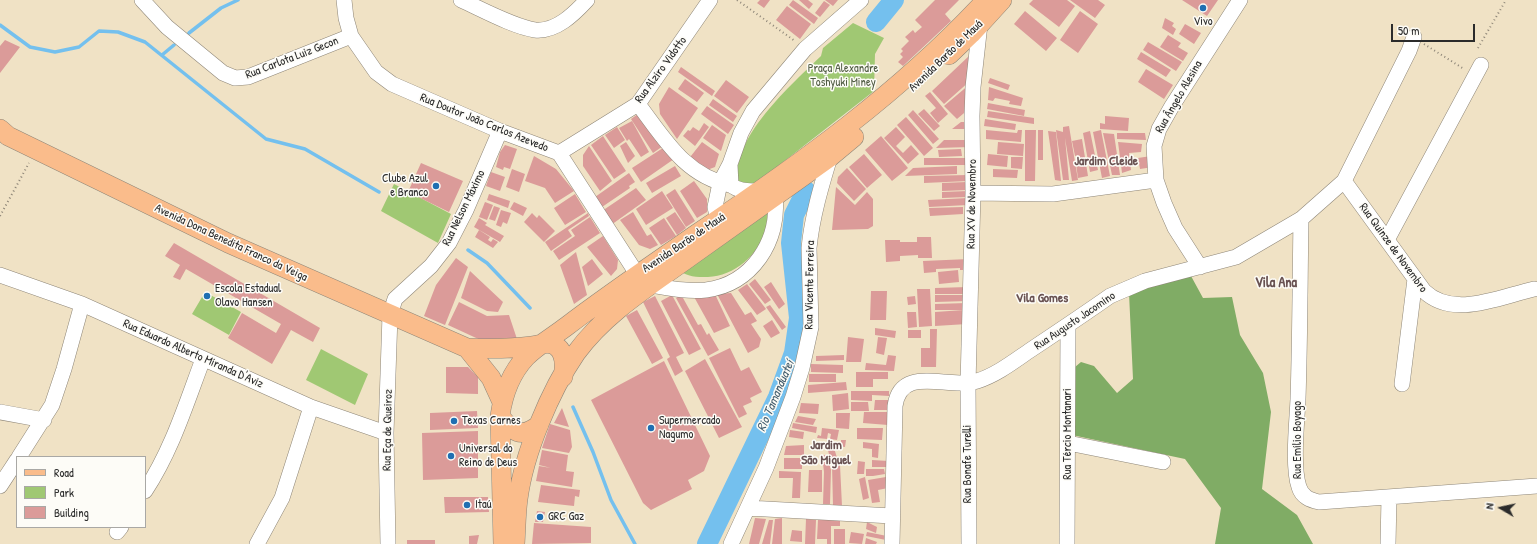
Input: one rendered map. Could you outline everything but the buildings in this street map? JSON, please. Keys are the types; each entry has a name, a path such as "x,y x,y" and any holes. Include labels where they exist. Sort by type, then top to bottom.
{"main road":[{"name":"Avenida Barão de Mauá","path":"503,544 501,409 516,370 526,357 540,345 644,280 767,194 892,90 986,0"},
{"name":"Avenida Barão de Mauá","path":"516,544 518,497 527,457 539,424 576,354 593,334 644,280 718,220 767,194 830,157 902,98 980,24 1002,0"},
{"name":"Avenida Dona Benedita Franco da Veiga","path":"3,133 228,243 467,348"},
{"path":"467,348 506,349 549,343 559,349 565,364 563,377"},
{"path":"467,348 491,378 501,409 511,429 521,433 533,429 539,424"}],"street":[{"name":"Rua Carlota Luiz Gecon","path":"142,0 167,27 207,61 222,73 235,78 248,77 351,36"},
{"name":"Rua Doutor João Carlos Azevedo","path":"344,0 346,18 351,36 376,72 392,84 500,131 559,153 644,280"},
{"path":"461,0 511,22 536,30 555,26 568,18 587,0"},
{"name":"Rua Alziro Vidotto","path":"559,153 638,104 710,0"},
{"path":"718,220 716,207 726,184 730,164 741,133 753,111 806,49 861,0"},
{"name":"Rua Ângelo Alesina","path":"1200,267 1175,228 1164,203 1156,180 1154,146 1159,129 1212,42 1240,0"},
{"name":"Rua XV de Novembro","path":"968,384 973,87 980,24"},
{"path":"1344,181 1409,51 1414,37"},
{"path":"1387,240 1478,71"},
{"path":"638,104 672,149 691,168 708,179 726,184 738,190 767,194 776,214 770,240 763,255 743,274 730,282 707,289 688,290 644,280"},
{"name":"Rua Nelson Máximo","path":"390,315 395,299 431,266 449,243 466,210 500,131"},
{"name":"Rua Vicente Ferreira","path":"731,544 766,468 793,396 809,338 811,327 810,242 820,190 830,157"},
{"path":"972,193 1053,194 1156,180"},
{"name":"Rua Augusto Jacomino","path":"892,544 895,406 896,396 900,389 910,383 968,384 1001,370 1110,296 1124,289 1144,281 1236,257 1301,219 1344,181"},
{"name":"Rua Quinze de Novembro","path":"1344,181 1415,279 1432,299 1455,306 1469,305 1536,290"},
{"name":"Rua Emílio Boyago","path":"1301,219 1296,439 1297,476 1299,488 1307,498 1319,502 1537,486"},
{"name":"Rua Eduardo Alberto Miranda D'Aviz","path":"0,275 82,304 311,407 386,433"},
{"path":"1402,384 1415,279"},
{"path":"20,456 44,420 52,405 64,369 82,304"},
{"name":"Rua Eça de Queiroz","path":"388,544 386,433 390,315"},
{"name":"Rua Tércio Montanari","path":"1067,544 1068,325"},
{"path":"146,489 163,461 178,428 202,359"},
{"name":"Rua Bonafe Turelli","path":"968,384 969,544"},
{"path":"257,544 282,498 311,407"},
{"path":"0,412 44,420"},
{"path":"1068,443 1163,462"},
{"path":"0,486 16,462"},
{"path":"1388,544 1389,498"},
{"path":"748,508 892,516"}],"path":[{"path":"737,0 806,49"},
{"path":"1478,48 1506,0"},
{"path":"1414,37 1478,71"},
{"path":"0,216 37,150"}],"green space":[{"name":"Praça Alexandre Toshyuki Miney","path":"853,23 884,38 875,54 874,91 750,188 739,183 738,167 743,149 765,114 795,81 821,56 823,48"},
{"path":"394,184 451,214 438,243 381,211"},
{"path":"768,210 766,229 763,238 751,255 736,268 718,276 708,277 692,276 678,270"},
{"path":"1191,276 1203,298 1232,297 1240,335 1263,373 1271,412 1262,489 1297,515 1313,544 1215,544 1221,508 1185,459 1072,435 1069,372 1081,362 1094,366 1117,393 1133,379 1129,293"},
{"path":"205,292 241,312 229,335 192,314"},
{"path":"321,349 368,374 355,405 306,380"}],"waterway":[{"path":"189,33 221,8 238,0"},
{"name":"Rio Tamanduateí","path":"876,22 894,0"},
{"path":"0,25 30,47 55,52 79,47 99,31 118,32 145,42 266,139 305,149 379,192"},
{"path":"162,55 174,45"},
{"name":"Rio Tamanduateí","path":"707,544 778,397 794,353 799,318 791,243 794,215 806,191"},
{"path":"468,250 487,263 530,308"},
{"path":"573,407 593,452 611,500 635,544"}],"place":[{"name":"Vivo","path":"1203,8"},
{"name":"Clube Azul e Branco","path":"436,186"},
{"name":"Escola Estadual Olavo Hansen","path":"207,296"},
{"name":"Texas Carnes","path":"454,421"},
{"name":"Supermercado Nagumo","path":"651,428"},
{"name":"Universal do Reino de Deus","path":"451,456"},
{"name":"Itaú","path":"467,505"},
{"name":"GRC Gaz","path":"540,517"}],"district":[{"name":"Jardim Cleide","path":"1106,162"},
{"name":"Vila Ana","path":"1276,283"},
{"name":"Vila Gomes","path":"1042,299"},
{"name":"Jardim São Miguel","path":"826,454"}]}
